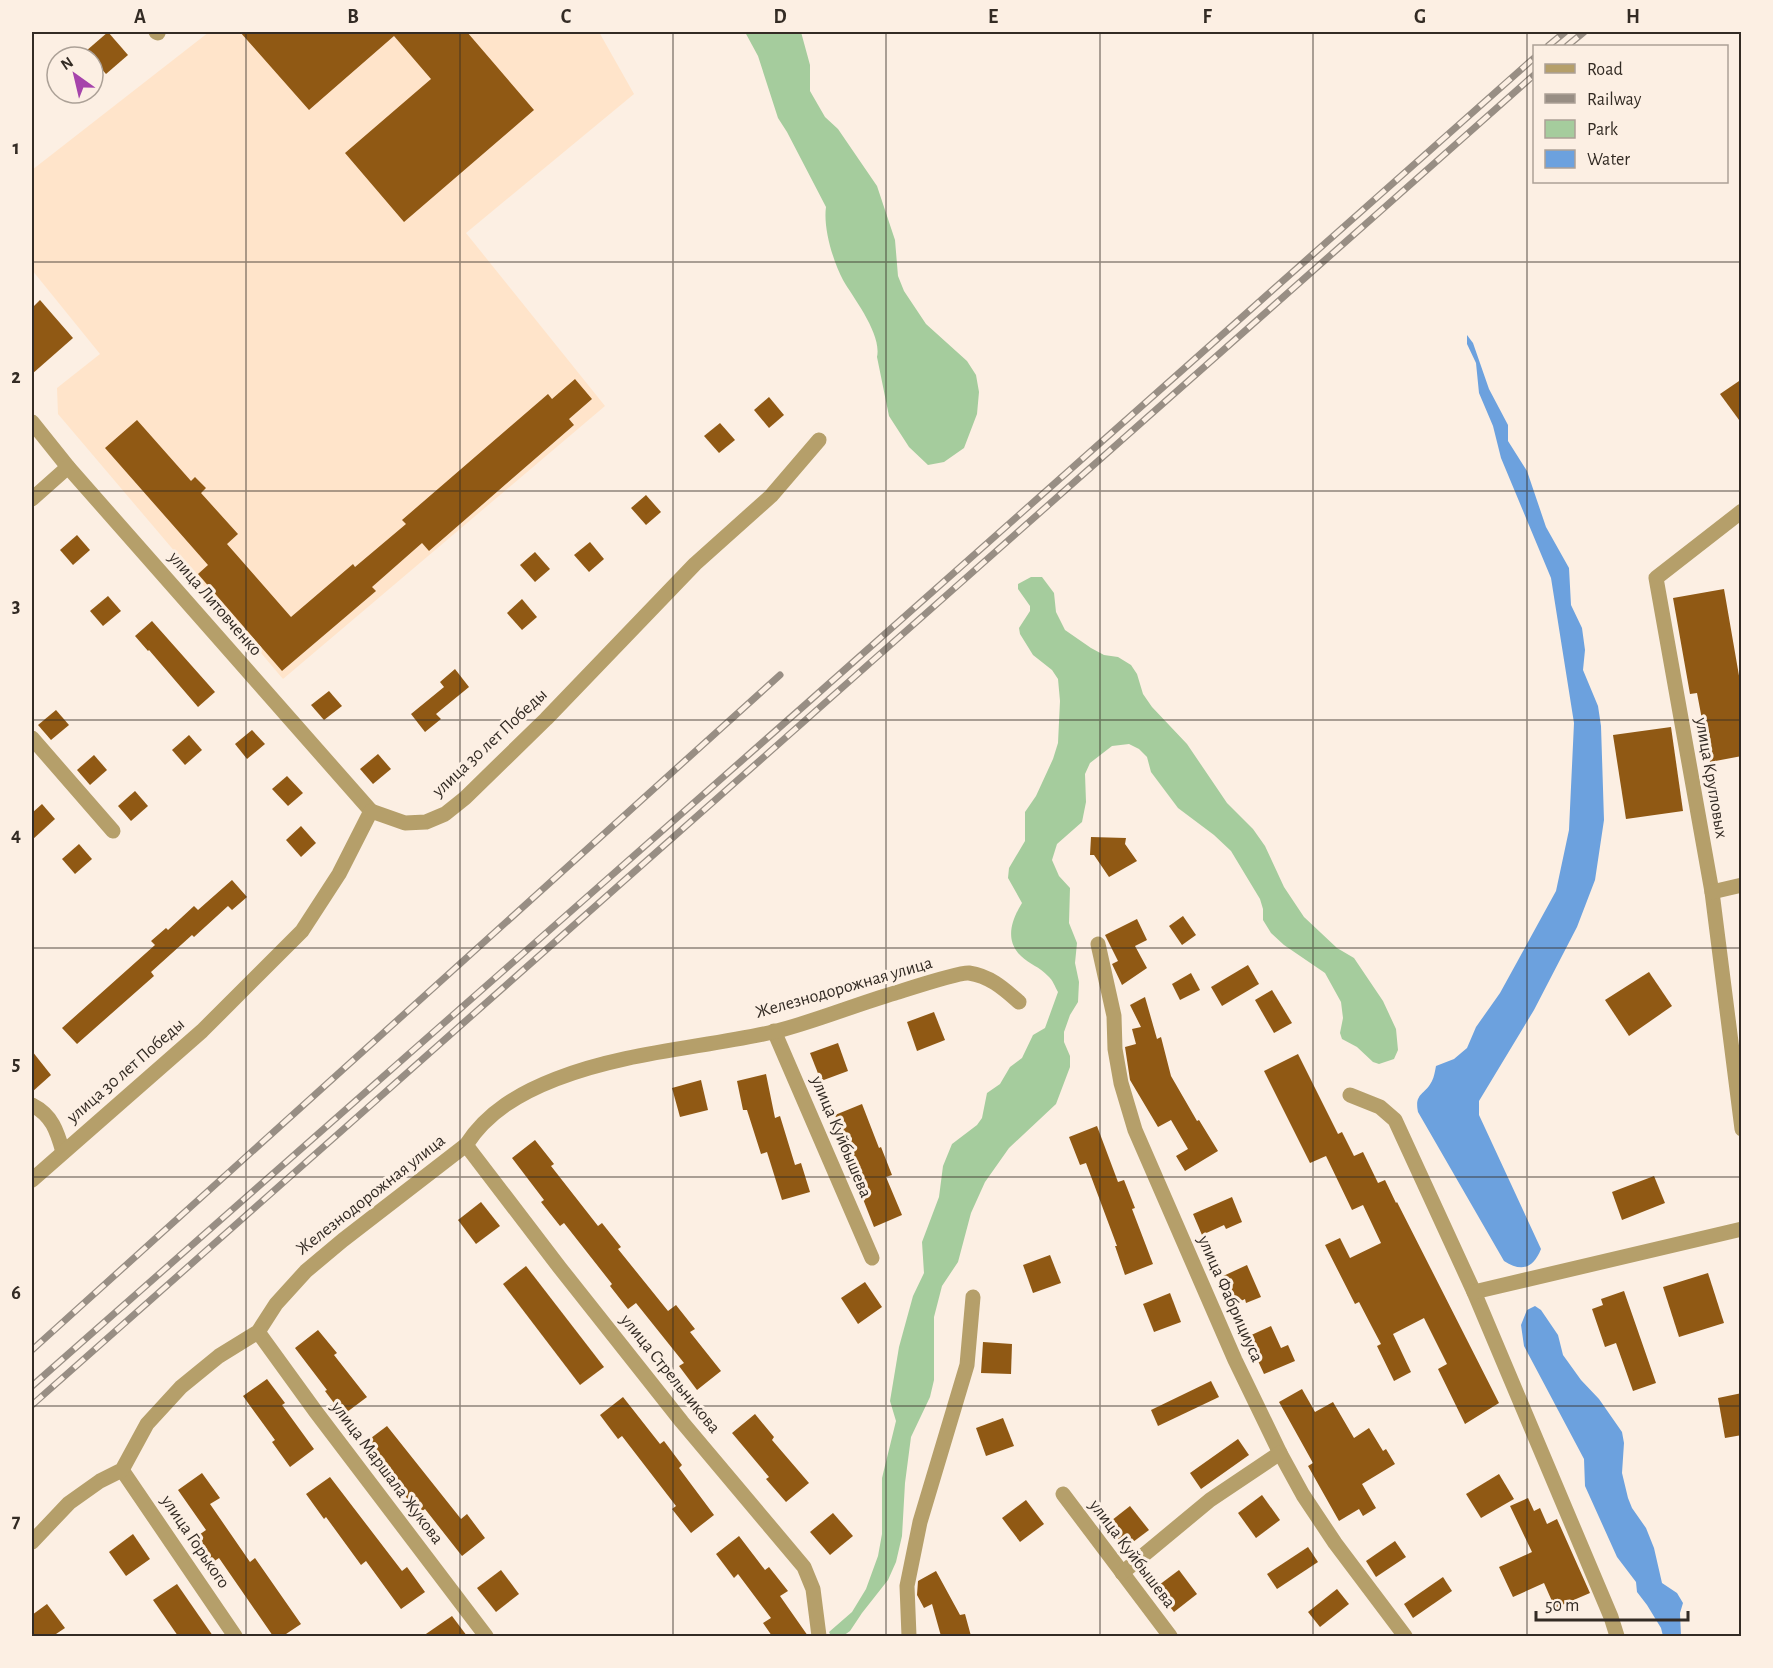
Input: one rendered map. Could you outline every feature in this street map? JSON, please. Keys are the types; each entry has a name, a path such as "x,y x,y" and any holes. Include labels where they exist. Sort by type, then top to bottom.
{"street":[{"name":"улица Литовченко","path":"32,422 371,811"},
{"name":"улица 30 лет Победы","path":"32,1180 202,1031 302,931 339,874 371,811 405,824 426,822 445,814 465,798 546,719 695,564 771,496 819,440"},
{"path":"32,499 68,466"},
{"name":"улица Кругловых","path":"1742,511 1656,578 1712,892 1742,1129"},
{"path":"32,738 113,831"},
{"path":"1712,892 1742,885"},
{"name":"улица Фабрициуса","path":"1098,944 1114,1016 1115,1049 1121,1083 1135,1130 1235,1360 1280,1453 1304,1495 1335,1543 1405,1636"},
{"name":"Железнодорожная улица","path":"122,1470 147,1424 181,1387 219,1356 258,1332 276,1304 306,1271 466,1145 476,1129 489,1116 516,1097 556,1079 620,1059 774,1031 864,1002 967,973 991,979 1019,1002"},
{"name":"улица Куйбышева","path":"774,1031 872,1258"},
{"path":"1350,1095 1380,1107 1395,1120 1474,1293 1603,1597 1617,1636"},
{"path":"32,1105 42,1110 50,1119 56,1129 63,1152"},
{"name":"улица Стрельникова","path":"466,1145 668,1404 804,1567 813,1589 819,1636"},
{"path":"1474,1293 1742,1229"},
{"path":"909,1636 907,1586 920,1522 968,1365 974,1297"},
{"name":"улица Маршала Жукова","path":"258,1332 486,1636"},
{"path":"1122,1573 1210,1500 1280,1453"},
{"path":"32,1542 69,1503 100,1481 122,1470"},
{"name":"улица Горького","path":"122,1470 235,1636"},
{"name":"улица Куйбышева","path":"1063,1494 1170,1636"}],"shaded area":[{"path":"209,32 599,32 634,94 466,233 605,406 283,679 58,414 57,388 100,354 32,270 32,170"}],"green space":[{"path":"745,32 801,32 810,65 810,91 825,117 838,129 877,186 895,240 898,276 904,291 926,324 967,361 976,375 979,392 977,414 964,448 944,462 928,465 909,447 889,416 875,338 866,317 843,280 832,254 827,234 826,207 778,118 758,56"},
{"path":"1031,577 1042,577 1054,593 1056,612 1065,630 1104,655 1118,657 1131,665 1137,674 1143,694 1152,707 1187,744 1227,803 1253,829 1265,846 1284,887 1304,917 1337,948 1354,958 1383,1001 1396,1029 1398,1050 1394,1059 1379,1064 1342,1039 1340,1033 1343,1018 1341,1002 1325,973 1284,945 1271,933 1263,920 1260,899 1231,851 1178,808 1151,772 1147,757 1139,749 1129,744 1112,746 1090,763 1085,774 1086,802 1082,822 1057,844 1052,860 1059,876 1070,888 1069,923 1077,943 1075,963 1079,982 1078,1002 1064,1032 1064,1042 1070,1056 1070,1067 1056,1104 1009,1148 985,1182 971,1213 958,1262 942,1286 934,1317 934,1380 930,1397 911,1437 905,1483 902,1536 896,1562 888,1580 850,1631 843,1636 831,1636 829,1632 852,1612 866,1589 878,1556 882,1534 882,1478 896,1421 890,1401 899,1347 913,1296 924,1273 922,1242 939,1197 943,1166 952,1144 977,1125 982,1118 987,1093 1000,1084 1010,1067 1022,1058 1033,1035 1045,1028 1058,992 1053,982 1042,970 1024,959 1016,950 1011,936 1015,916 1022,903 1008,878 1009,868 1025,841 1025,812 1036,796 1058,743 1060,701 1058,679 1052,670 1033,655 1020,634 1019,628 1030,611 1030,606 1018,589 1018,584"}],"water":[{"path":"1467,335 1473,343 1489,389 1508,425 1508,441 1527,471 1546,527 1569,568 1571,605 1582,628 1585,650 1583,670 1598,706 1601,726 1604,820 1595,880 1577,927 1534,1010 1479,1101 1479,1115 1541,1249 1534,1261 1526,1267 1516,1267 1504,1261 1418,1112 1417,1106 1419,1098 1432,1081 1436,1066 1454,1059 1467,1048 1476,1027 1500,993 1556,891 1569,830 1574,723 1551,578 1501,458 1493,426 1479,393 1476,363 1467,344"},
{"path":"1535,1306 1541,1310 1558,1335 1563,1355 1581,1380 1599,1399 1622,1432 1624,1443 1622,1473 1628,1498 1646,1528 1654,1548 1662,1583 1677,1593 1683,1603 1680,1613 1681,1636 1663,1636 1661,1628 1637,1592 1636,1582 1617,1557 1585,1486 1584,1459 1524,1346 1521,1325 1527,1310"}],"building":[{"path":"108,32 128,55 106,74 105,45 93,45"},
{"path":"240,32 467,32 534,110 404,222 345,153 431,79 394,36 309,110"},
{"path":"40,300 73,338 32,374 32,308"},
{"path":"575,379 592,399 569,419 574,425 429,551 422,543 372,587 376,591 282,671 198,574 208,565 105,448 137,420 191,481 195,477 206,488 201,493 238,534 227,544 291,617 353,564 355,567 406,524 402,520 548,394 552,399"},
{"path":"1742,379 1742,424 1720,394"},
{"path":"769,397 784,415 769,428 754,410"},
{"path":"720,423 735,440 719,453 704,436"},
{"path":"646,495 661,512 646,525 631,508"},
{"path":"77,535 90,550 73,565 60,550"},
{"path":"590,542 604,559 589,572 574,555"},
{"path":"535,552 550,569 535,582 520,565"},
{"path":"1724,589 1742,693 1742,756 1710,762 1697,693 1690,694 1673,598"},
{"path":"108,596 121,611 103,626 90,611"},
{"path":"522,599 537,617 522,630 507,613"},
{"path":"152,621 215,692 198,707 135,636"},
{"path":"455,669 469,687 436,714 441,719 425,732 411,714 444,687 440,682"},
{"path":"329,691 342,706 324,720 311,705"},
{"path":"56,710 69,725 51,740 38,725"},
{"path":"1671,727 1683,811 1626,819 1613,735"},
{"path":"252,730 265,744 247,759 235,744"},
{"path":"189,735 202,750 185,765 172,750"},
{"path":"378,754 391,769 373,784 360,769"},
{"path":"94,755 107,770 90,785 77,770"},
{"path":"287,776 303,793 288,806 272,789"},
{"path":"135,791 148,806 131,821 118,806"},
{"path":"42,804 55,819 32,840 32,813"},
{"path":"301,826 316,843 301,857 286,840"},
{"path":"1091,837 1126,838 1125,844 1137,861 1109,877 1094,855 1090,855"},
{"path":"79,844 92,859 75,874 62,859"},
{"path":"232,880 247,897 232,910 228,906 194,937 192,935 151,972 154,976 77,1044 62,1028 155,945 151,941 166,928 168,930 194,906 198,910"},
{"path":"1183,916 1196,935 1182,945 1169,926"},
{"path":"1137,919 1147,940 1135,946 1147,968 1122,985 1112,964 1118,961 1105,935"},
{"path":"1248,965 1259,984 1222,1006 1211,987"},
{"path":"1649,972 1672,1006 1629,1036 1605,1000"},
{"path":"1191,973 1200,990 1180,1000 1172,984"},
{"path":"1272,990 1292,1023 1274,1033 1255,1000"},
{"path":"1145,997 1157,1039 1161,1037 1171,1076 1197,1121 1199,1120 1218,1151 1185,1171 1176,1156 1188,1149 1171,1120 1158,1127 1130,1080 1125,1047 1136,1044 1132,1029 1141,1027 1130,1005"},
{"path":"934,1012 945,1040 917,1051 907,1022"},
{"path":"838,1043 848,1071 821,1081 810,1053"},
{"path":"32,1051 51,1075 32,1092"},
{"path":"1298,1054 1338,1134 1342,1132 1354,1156 1363,1152 1378,1183 1385,1180 1499,1403 1465,1424 1438,1369 1447,1364 1424,1318 1393,1334 1411,1372 1394,1381 1377,1346 1381,1344 1359,1302 1355,1304 1325,1245 1340,1238 1350,1258 1381,1243 1363,1205 1352,1210 1326,1156 1310,1163 1264,1071"},
{"path":"766,1074 775,1118 780,1116 795,1165 801,1163 810,1192 782,1200 767,1152 761,1154 747,1110 743,1110 737,1081"},
{"path":"701,1080 708,1110 680,1117 672,1088"},
{"path":"862,1104 892,1175 886,1177 902,1215 874,1227 863,1199 868,1197 848,1142 845,1143 835,1115"},
{"path":"1097,1126 1118,1182 1124,1180 1135,1208 1132,1209 1153,1264 1125,1275 1115,1246 1117,1246 1086,1163 1080,1165 1069,1137"},
{"path":"535,1140 554,1164 551,1166 598,1226 602,1223 621,1247 618,1249 668,1311 676,1305 695,1329 690,1332 721,1371 697,1390 679,1366 684,1363 636,1303 628,1309 610,1286 612,1284 564,1223 560,1226 541,1202 544,1200 512,1158"},
{"path":"1654,1176 1665,1203 1622,1220 1612,1192"},
{"path":"1232,1197 1242,1222 1226,1229 1224,1225 1202,1235 1193,1214"},
{"path":"481,1202 500,1226 476,1244 458,1220"},
{"path":"1050,1255 1061,1283 1033,1293 1023,1265"},
{"path":"1247,1265 1261,1297 1246,1303 1245,1299 1233,1305 1221,1277"},
{"path":"526,1266 604,1367 580,1385 503,1284"},
{"path":"1708,1273 1724,1323 1679,1337 1663,1287"},
{"path":"865,1282 882,1307 858,1324 841,1298"},
{"path":"1624,1291 1656,1383 1633,1391 1616,1343 1605,1347 1592,1309 1603,1305 1601,1299"},
{"path":"1170,1293 1181,1322 1154,1332 1143,1304"},
{"path":"1271,1326 1281,1348 1288,1345 1295,1361 1264,1374 1247,1337"},
{"path":"318,1330 337,1353 334,1355 367,1397 343,1415 295,1348"},
{"path":"983,1342 1012,1344 1011,1374 981,1373"},
{"path":"267,1379 285,1403 282,1405 314,1449 290,1467 272,1442 275,1440 243,1396"},
{"path":"1211,1381 1219,1397 1158,1426 1151,1410"},
{"path":"1302,1389 1315,1412 1333,1402 1354,1438 1369,1428 1383,1451 1386,1449 1395,1464 1362,1484 1376,1508 1363,1516 1359,1509 1339,1521 1308,1466 1313,1463 1279,1402"},
{"path":"1742,1393 1742,1435 1725,1438 1718,1398"},
{"path":"623,1397 660,1444 664,1441 682,1465 679,1468 714,1515 691,1533 672,1509 676,1506 622,1436 618,1439 600,1415"},
{"path":"755,1414 774,1437 772,1440 809,1483 786,1502 766,1479 769,1477 732,1433"},
{"path":"1003,1418 1014,1446 986,1456 976,1428"},
{"path":"387,1426 461,1519 467,1514 485,1538 462,1556 425,1509 419,1513 363,1444"},
{"path":"1238,1439 1249,1455 1201,1489 1190,1473"},
{"path":"202,1473 220,1498 210,1504 250,1562 255,1558 301,1624 283,1636 273,1636 219,1558 213,1562 196,1537 206,1530 178,1490"},
{"path":"1499,1474 1514,1499 1481,1518 1466,1494"},
{"path":"330,1477 402,1571 407,1567 425,1592 401,1609 366,1561 361,1565 306,1494"},
{"path":"1262,1495 1280,1520 1256,1538 1238,1513"},
{"path":"1528,1498 1534,1511 1540,1508 1547,1524 1557,1519 1590,1593 1555,1608 1544,1583 1513,1597 1499,1567 1532,1552 1510,1506"},
{"path":"1026,1500 1044,1524 1020,1542 1002,1518"},
{"path":"1130,1506 1149,1530 1125,1548 1107,1524"},
{"path":"833,1513 853,1536 830,1555 810,1532"},
{"path":"133,1534 150,1559 126,1576 109,1552"},
{"path":"739,1536 765,1570 769,1567 788,1591 780,1596 808,1636 772,1636 763,1623 771,1618 738,1574 734,1578 716,1554"},
{"path":"1395,1541 1406,1557 1376,1577 1366,1561"},
{"path":"1308,1547 1318,1562 1277,1589 1267,1574"},
{"path":"501,1570 519,1594 496,1612 477,1588"},
{"path":"1179,1570 1197,1594 1174,1612 1155,1588"},
{"path":"936,1571 960,1615 965,1614 971,1636 941,1636 932,1604 924,1608 917,1595 918,1581"},
{"path":"1443,1577 1452,1591 1413,1618 1404,1604"},
{"path":"177,1584 213,1636 178,1636 153,1600"},
{"path":"1337,1589 1349,1604 1320,1627 1308,1612"},
{"path":"47,1604 65,1628 53,1636 32,1636 32,1615"},
{"path":"452,1616 467,1636 423,1636"}],"railway":[{"path":"1549,45 1565,32"},
{"path":"1568,45 1584,32"},
{"path":"32,1386 1533,59"},
{"path":"32,1405 1533,76"},
{"path":"32,1350 780,675"}]}
